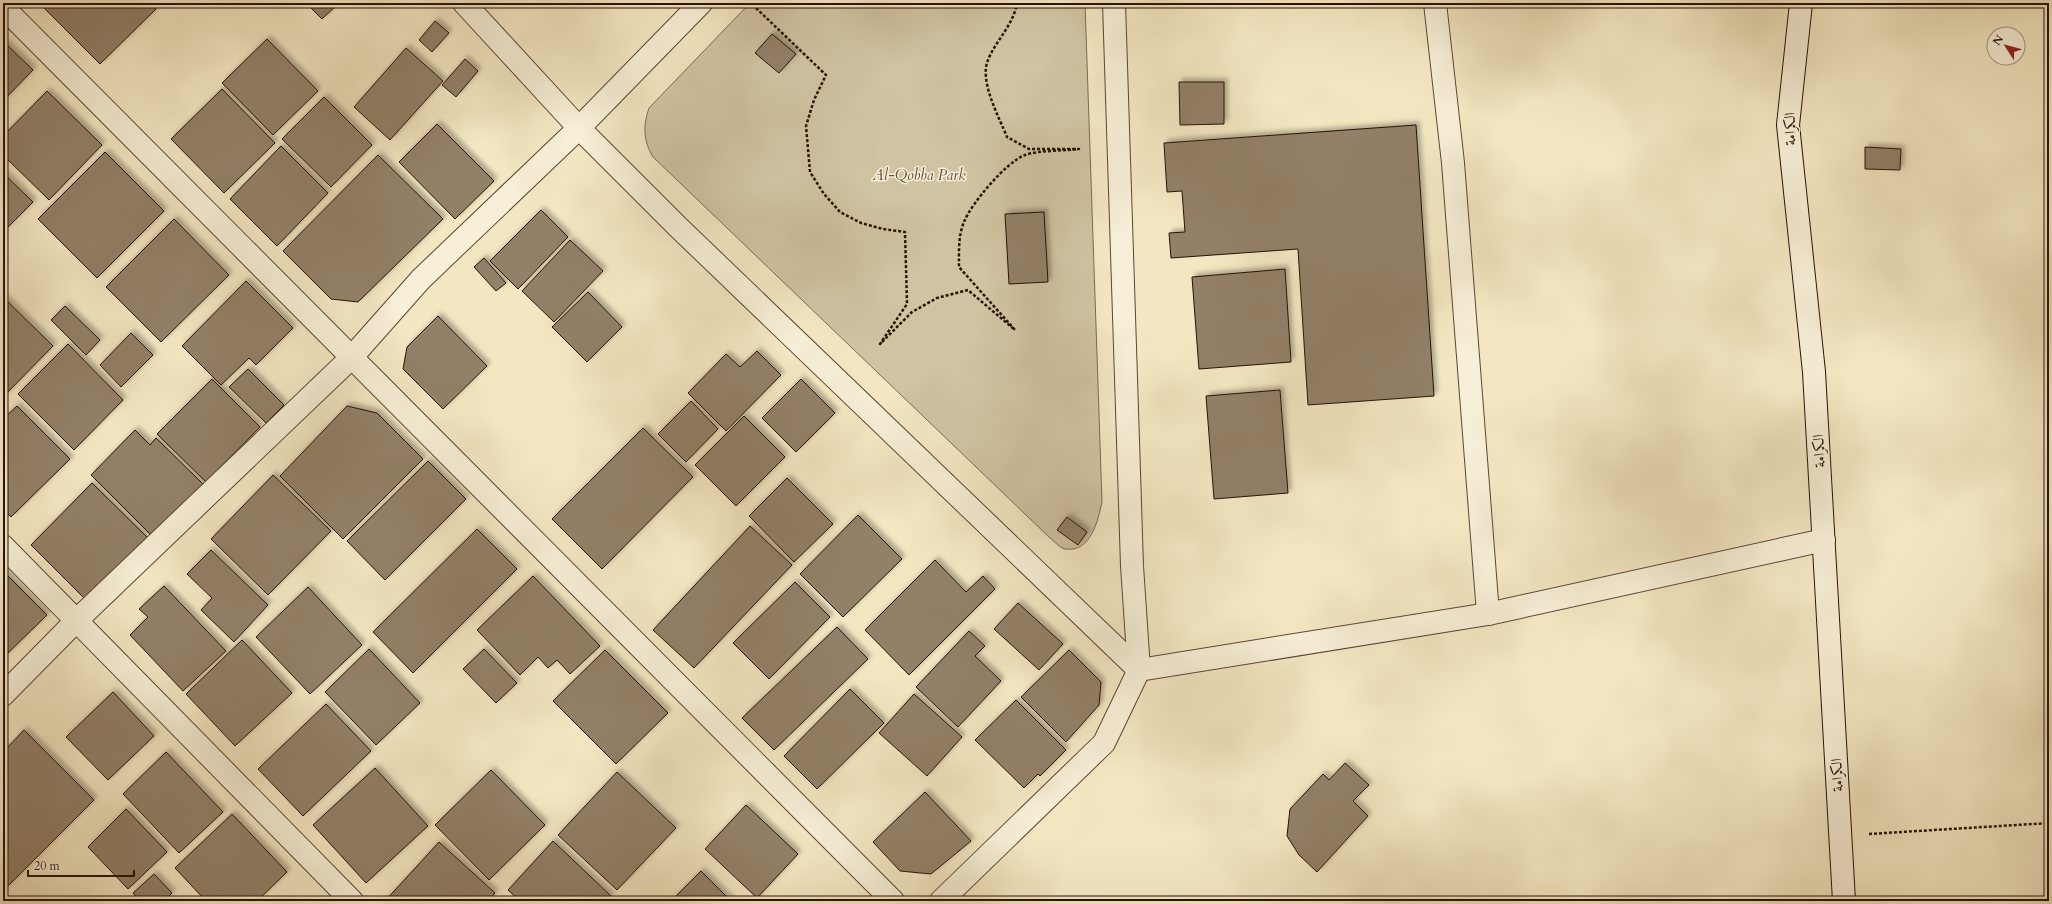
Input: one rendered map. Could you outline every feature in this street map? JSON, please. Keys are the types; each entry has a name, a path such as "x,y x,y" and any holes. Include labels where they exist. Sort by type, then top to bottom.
{"street":[{"path":"464,3 579,128 676,225 1139,670"},
{"path":"3,695 76,621 351,358 421,279 579,128 701,3"},
{"path":"941,901 1104,743 1139,670 1132,558 1121,163 1114,3"},
{"path":"1435,3 1453,163 1488,614"},
{"name":"الكرامة","path":"1801,3 1788,125 1814,372 1844,901"},
{"path":"3,6 351,358 893,901"},
{"path":"1139,670 1488,614 1824,540"},
{"path":"3,546 352,901"}],"path":[{"path":"756,8 826,76 814,100 806,126 810,172 824,194 840,212 861,223 883,230 905,232 907,304 880,344 912,312 937,298 968,290 1015,330 959,267 959,240 964,222 995,179 1012,162 1026,155 1079,149 1029,149 1007,137 986,81 987,61 1015,15 1017,3"},
{"path":"1841,836 2049,823"}],"green space":[{"name":"Al-Qobba Park","path":"750,3 1085,3 1102,502 1092,534 1081,546 1074,549 1065,549 1050,538 653,157 647,145 645,133 649,108"}],"building":[{"path":"39,3 150,3 156,9 100,64"},
{"path":"306,3 339,3 322,19"},
{"path":"505,3 514,3 509,8"},
{"path":"435,21 449,33 432,52 419,40"},
{"path":"772,34 796,54 779,73 755,53"},
{"path":"267,39 318,91 273,135 222,83"},
{"path":"3,41 33,70 3,101"},
{"path":"406,48 443,81 390,140 354,107"},
{"path":"465,59 478,71 456,97 442,85"},
{"path":"1179,82 1224,82 1224,124 1180,125"},
{"path":"222,89 275,143 224,193 171,139"},
{"path":"47,91 102,145 49,200 3,155 3,136"},
{"path":"324,97 372,145 331,187 282,139"},
{"path":"437,124 494,181 455,219 399,162"},
{"path":"1416,125 1434,396 1308,405 1298,249 1171,258 1169,233 1185,232 1182,191 1167,192 1164,143"},
{"path":"281,146 328,193 277,246 230,199"},
{"path":"1865,147 1901,149 1900,170 1865,169"},
{"path":"105,152 164,211 97,278 38,219"},
{"path":"378,155 443,219 358,302 331,299 283,251"},
{"path":"3,173 33,202 3,232"},
{"path":"541,210 568,237 518,289 490,261"},
{"path":"1044,212 1048,282 1009,284 1005,214"},
{"path":"174,219 229,275 161,342 106,287"},
{"path":"570,240 603,271 554,322 522,291"},
{"path":"484,258 506,283 496,291 474,267"},
{"path":"1285,269 1291,362 1199,369 1192,277"},
{"path":"246,281 293,328 256,365 249,358 221,385 182,346"},
{"path":"588,292 622,327 587,362 552,327"},
{"path":"3,297 53,346 3,397"},
{"path":"65,306 100,340 86,355 51,320"},
{"path":"438,316 487,366 443,409 403,369 407,347"},
{"path":"131,333 153,355 121,387 100,365"},
{"path":"68,344 123,400 74,450 18,394"},
{"path":"757,351 781,375 726,431 688,393 726,354 740,367"},
{"path":"248,369 284,405 266,423 229,387"},
{"path":"212,379 260,427 206,482 157,434"},
{"path":"801,379 835,413 796,452 762,418"},
{"path":"1280,390 1288,493 1214,499 1206,396"},
{"path":"691,401 718,429 686,462 658,434"},
{"path":"17,406 70,459 11,517 3,509 3,419"},
{"path":"347,406 377,413 423,459 343,539 280,476"},
{"path":"744,416 785,457 736,506 695,465"},
{"path":"643,428 693,477 602,569 552,519"},
{"path":"135,430 150,445 156,438 203,484 152,536 91,475"},
{"path":"428,461 466,499 385,580 347,541"},
{"path":"273,475 331,531 268,595 211,539"},
{"path":"787,478 833,524 794,562 749,516"},
{"path":"92,483 147,537 86,600 31,545"},
{"path":"858,515 902,559 843,617 800,574"},
{"path":"1067,517 1087,532 1078,545 1057,530"},
{"path":"750,526 792,565 694,668 653,630"},
{"path":"477,529 517,569 413,673 373,632"},
{"path":"211,550 268,605 234,642 201,610 212,598 187,574"},
{"path":"935,560 966,592 983,576 995,589 909,675 865,630"},
{"path":"3,571 47,615 3,658"},
{"path":"533,576 600,646 570,674 557,660 548,668 538,657 520,675 477,630"},
{"path":"795,582 830,617 769,679 733,643"},
{"path":"164,586 226,651 183,691 130,635 148,617 139,609"},
{"path":"308,587 362,645 310,694 256,637"},
{"path":"1018,603 1063,644 1039,670 994,629"},
{"path":"837,627 868,659 774,750 742,718"},
{"path":"969,631 985,646 975,656 1001,681 958,727 916,687"},
{"path":"242,640 292,693 235,746 186,694"},
{"path":"369,649 420,703 376,745 325,692"},
{"path":"484,649 517,683 496,703 463,669"},
{"path":"605,650 668,713 616,764 553,701"},
{"path":"1069,650 1101,682 1099,705 1066,742 1021,697"},
{"path":"850,689 884,723 817,789 784,756"},
{"path":"113,692 154,736 108,780 66,737"},
{"path":"914,694 962,737 927,776 879,733"},
{"path":"1016,700 1066,750 1040,776 1038,774 1024,788 975,740"},
{"path":"326,704 371,751 303,816 258,769"},
{"path":"24,730 94,800 5,889 3,886 3,752"},
{"path":"166,752 223,812 179,853 123,794"},
{"path":"1345,763 1369,785 1353,801 1368,816 1317,872 1299,855 1287,836 1290,809 1323,774 1329,780"},
{"path":"375,768 428,826 366,883 313,825"},
{"path":"491,770 545,825 489,880 435,825"},
{"path":"617,772 676,828 617,890 558,835"},
{"path":"925,792 971,841 931,874 900,871 873,842"},
{"path":"746,805 798,854 757,898 705,849"},
{"path":"126,809 167,852 128,889 88,847"},
{"path":"232,814 287,872 257,901 206,901 175,868"},
{"path":"553,841 611,896 607,901 520,901 508,890"},
{"path":"439,842 495,893 488,901 385,901"},
{"path":"701,871 731,901 671,901"},
{"path":"154,874 172,893 164,901 140,901 133,893"}]}
